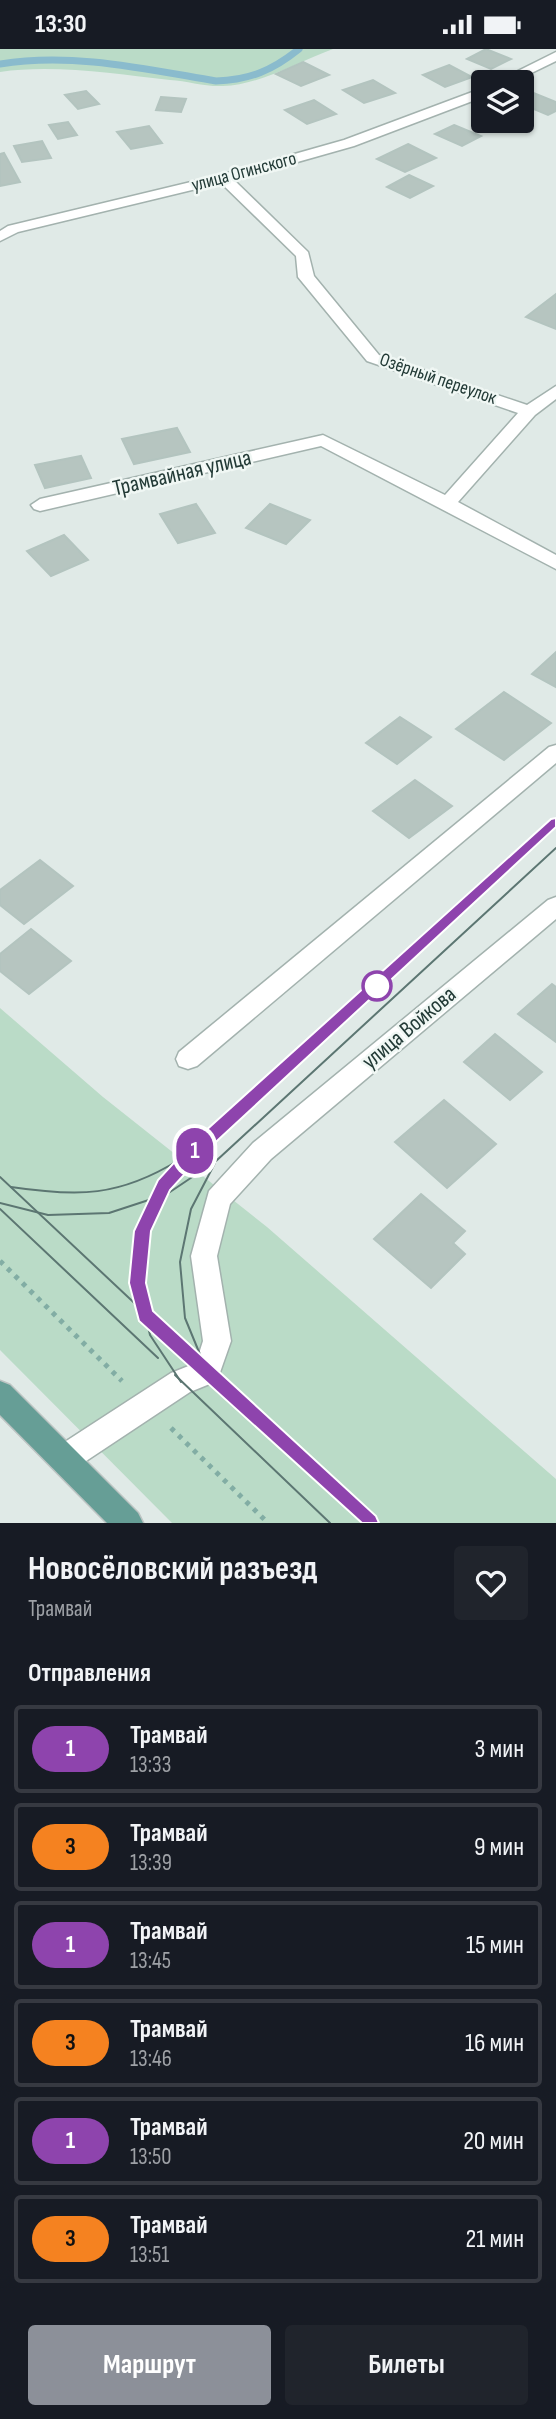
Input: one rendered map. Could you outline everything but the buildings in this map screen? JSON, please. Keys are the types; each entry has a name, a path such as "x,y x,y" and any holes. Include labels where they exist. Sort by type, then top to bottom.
{"main road":[{"path":"0,1395 128,1523"}],"street":[{"path":"527,70 556,56"},
{"name":"улица Огинского","path":"0,237 13,229 223,178 349,143 471,97"},
{"name":"Озёрный переулок","path":"223,178 303,255 306,277 373,358 529,411"},
{"path":"556,391 529,411 447,503 556,563"},
{"name":"Трамвайная улица","path":"40,505 323,440 447,503"},
{"path":"188,1059 556,752"},
{"name":"улица Войкова","path":"64,1459 181,1382 207,1372 217,1341 204,1256 218,1199 262,1151 556,906"}],"green space":[{"path":"0,49 333,49 250,82 217,86 85,71 41,69 0,72"},
{"path":"0,1008 103,1097 267,1227 556,1479 556,1523 172,1523 0,1350"}],"waterway":[{"path":"0,64 54,60 108,63 216,81 240,79 260,73 299,49"}],"tram line":[{"path":"159,1197 164,1185 199,1147 556,823"},
{"name":"1","path":"369,1523 146,1315 138,1283 143,1231 164,1185 199,1147 556,823"},
{"path":"159,1197 216,1161 556,848"},
{"path":"11,1187 78,1193 98,1191 137,1181 179,1160"},
{"path":"206,1369 185,1318 180,1262 191,1209 215,1163"},
{"path":"0,1177 38,1212"},
{"path":"38,1212 48,1215 109,1213 159,1197"},
{"path":"145,1313 138,1283 143,1231 159,1197"},
{"path":"0,1203 38,1212"},
{"path":"0,1209 158,1358"},
{"path":"38,1212 145,1313"},
{"path":"145,1313 369,1523"},
{"path":"145,1313 150,1335 179,1379"},
{"path":"175,1375 179,1379"},
{"path":"179,1379 330,1523"},
{"path":"179,1379 181,1382"}]}
